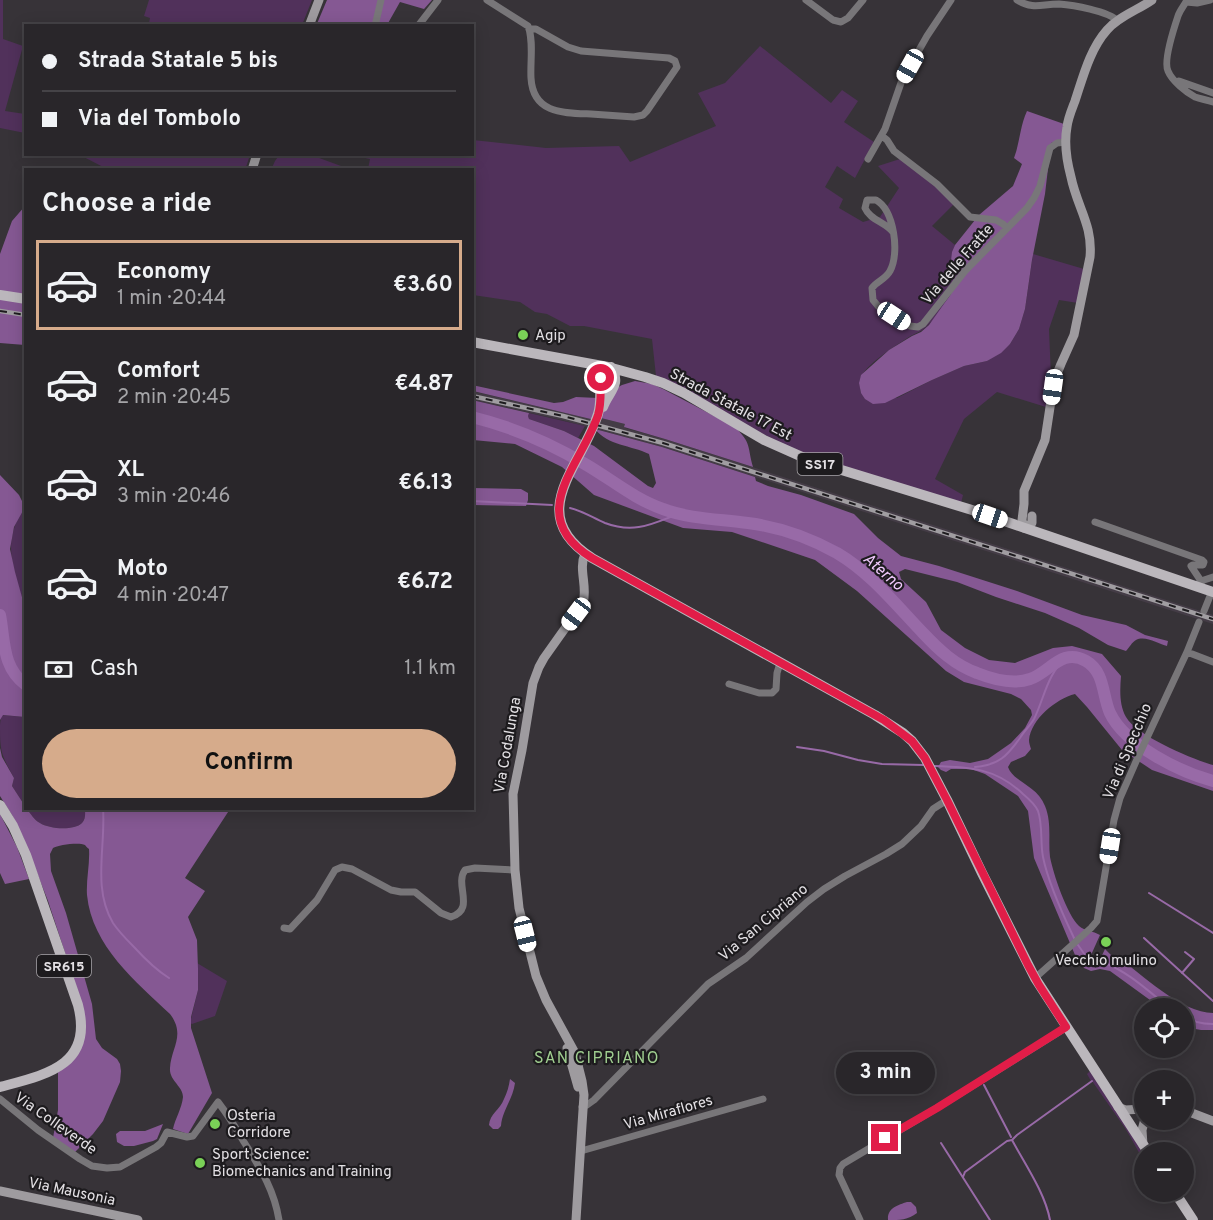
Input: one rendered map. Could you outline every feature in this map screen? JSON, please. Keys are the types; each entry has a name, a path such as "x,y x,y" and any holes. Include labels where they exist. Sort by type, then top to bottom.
{"main road":[{"path":"310,24 319,0"},
{"path":"1024,528 1032,523 1024,499 1024,490 1045,440 1056,375 1072,341 1090,257 1090,234 1070,175 1066,142 1067,125 1091,57 1102,37 1110,26 1152,0"},
{"path":"0,295 24,299"},
{"name":"SS17","path":"474,342 611,367"},
{"path":"579,362 595,374 601,386"},
{"path":"585,445 599,413 601,378 611,367 616,379 612,390 596,425 567,478 559,503 563,527 572,541 585,554 875,715 912,741 925,758 947,800 1035,978 1141,1142"},
{"name":"Strada Statale 17 Est","path":"611,367 663,383 764,440 808,460 972,510 1200,584 1213,591"},
{"path":"612,390 627,380 645,377"},
{"path":"1008,522 1028,514"},
{"path":"1028,514 1045,535"},
{"name":"Via Codalunga","path":"576,1220 582,1107 565,1041 533,965 518,903 512,799 533,683 543,658 583,603 585,554"},
{"name":"SR615","path":"0,805 26,855 78,1005 81,1024 77,1045 63,1065 46,1074 0,1087"},
{"path":"1118,1107 1134,1112"},
{"path":"1126,1120 1130,1113 1134,1113"},
{"path":"1194,1113 1213,1120"},
{"name":"Via Mausonia","path":"0,1191 138,1220"},
{"path":"1181,1202 1193,1220"}],"street":[{"path":"375,24 381,0"},
{"path":"420,24 438,0"},
{"path":"487,0 524,22 530,29 533,88 542,103 552,110 640,116 647,111 677,67 675,61 669,58 576,50 537,30 530,29"},
{"path":"806,0 835,21 841,22 848,18 863,0"},
{"path":"868,159 882,136 902,80 951,0"},
{"path":"1017,0 1034,6 1057,4 1073,6 1113,16 1118,21"},
{"path":"1210,0 1197,3 1186,1 1178,17 1168,53 1167,66 1170,74 1189,93 1213,102"},
{"path":"1170,74 1179,82 1213,93"},
{"name":"Via delle Fratte","path":"882,136 894,151 937,184 970,218 996,220 1007,228"},
{"name":"Via delle Fratte","path":"893,232 889,227 867,214 864,206 867,200 873,199 883,204 893,232 892,268 887,276 874,285 873,300 878,306 915,327 922,324 965,272 1027,208 1042,179 1050,148 1057,143 1066,142"},
{"path":"1095,522 1202,560 1203,565 1191,566 1200,584 1213,577"},
{"path":"1204,611 1213,591"},
{"name":"Via di Specchio","path":"1035,978 1097,921 1115,817 1122,794 1199,622"},
{"path":"1187,652 1213,662"},
{"path":"729,684 759,693 772,693 776,689 780,663"},
{"name":"Via San Cipriano","path":"582,1107 594,1100 708,984 746,958 824,889 902,844 921,826 934,807 947,800"},
{"path":"284,928 294,927 317,900 333,872 340,867 352,869 391,890 415,892 443,915 451,917 459,913 464,905 461,879 465,870 475,868 515,870"},
{"path":"860,1220 839,1175 843,1164 1066,1027"},
{"name":"Via Colleverde","path":"0,1099 83,1161 92,1166 107,1168 123,1166 155,1148 167,1132 192,1137 218,1102 268,1182 279,1220"},
{"name":"Via Miraflores","path":"581,1151 763,1100"}],"shaded area":[{"path":"0,0 3,0 3,39 23,46 5,111 24,114 24,133 0,128"},
{"path":"149,0 312,0 302,24 142,24 143,22 149,23 150,18 144,16"},
{"path":"327,0 432,0 424,9 400,2 388,24 317,24"},
{"path":"760,46 831,103 842,90 858,101 844,122 874,142 855,178 837,166 825,187 843,199 839,208 863,222 880,217 899,188 878,166 900,159 939,189 954,204 932,226 955,245 949,297 926,327 890,349 866,370 860,379 861,393 897,398 964,366 987,361 1010,344 1019,329 1025,309 1033,254 1084,269 1078,303 1059,300 1049,329 1051,377 1046,407 997,392 964,419 935,479 963,495 961,503 791,449 656,376 652,339 584,326 570,326 547,314 535,312 520,302 474,295 474,168 368,168 370,159 356,156 474,156 474,140 546,148 619,146 630,162 716,126 698,93 725,83"},
{"path":"1027,111 1064,124 1063,139 1051,143 1045,194 1025,309 1019,329 1001,353 987,361 964,366 885,403 873,404 861,393 859,383 861,375 889,350 929,325 951,294 953,278 951,261 955,245 979,215 1013,186 1022,164 1014,158"},
{"path":"82,156 250,156 246,168 105,168"},
{"path":"279,156 314,156 341,166 340,168 272,168"},
{"path":"24,207 24,345 0,343 0,254 12,221"},
{"path":"635,381 652,384 735,427 747,442 753,467 624,427 625,424 601,418 599,421 474,391 474,385 554,403 576,397 598,398"},
{"path":"474,391 599,421 601,418 625,424 625,428 1213,615 1213,624 662,447 562,420 474,400"},
{"path":"474,400 529,413 529,419 564,431 594,446 653,488 656,483 649,454 606,439 595,429 662,447 755,477 756,481 768,486 854,514 878,538 901,556 1017,591 1082,615 1126,625 1145,635 1168,641 1167,646 1148,639 1140,639 1133,642 1126,651 1108,645 1079,628 1045,613 957,582 905,569 899,572 901,579 926,602 941,630 965,648 989,660 1015,663 1053,648 1072,646 1102,654 1121,676 1122,707 1132,724 1141,732 1166,746 1213,765 1213,791 1152,770 1122,750 1075,694 1060,700 1039,718 1031,732 1029,740 1031,749 1025,756 1011,762 1008,767 1015,776 1037,793 1045,806 1050,857 1061,893 1074,921 1084,929 1100,935 1087,964 1096,968 1105,949 1114,958 1117,956 1172,998 1147,998 1110,971 1100,969 1091,971 1084,968 1075,955 1034,858 1028,811 1018,796 985,774 971,769 951,769 946,772 938,767 941,762 950,760 970,763 988,759 1011,743 1025,728 1032,715 1031,710 1021,699 1011,694 964,682 946,671 857,591 815,560 732,532 683,528 594,495 562,467 515,444 474,440"},
{"path":"529,413 585,426 578,438 529,419"},
{"path":"0,475 19,495 24,505 14,527 10,549 24,604 24,717 3,715 0,720"},
{"path":"474,488 521,489 528,493 526,506 474,505"},
{"path":"24,508 24,604 14,569 11,545 17,520"},
{"path":"2,715 24,717 24,804 12,786 14,778 2,750 0,721"},
{"path":"0,748 2,757 14,778 12,786 24,805 24,810 27,810 34,819 49,827 78,826 84,820 85,810 229,810 185,878 205,891 188,917 197,940 198,969 198,990 191,1017 191,1028 212,1093 188,1134 173,1129 183,1097 170,1073 177,1035 175,1022 170,1014 130,976 106,947 97,931 87,895 89,849 82,844 74,844 53,848 50,854 51,871 66,913 92,1004 96,1039 102,1048 117,1059 121,1071 120,1082 103,1121 74,1153 53,1138 58,1110 58,1072 77,1054 81,1001 48,901 23,837 0,796"},
{"path":"28,810 85,810 83,821 78,826 68,828 44,825"},
{"path":"0,814 17,847 29,879 5,884 0,873"},
{"path":"197,963 227,981 215,1016 192,1024 190,1023 198,990"},
{"path":"1194,1009 1213,1013 1213,1030 1194,1029"},
{"path":"1090,1071 1136,1142 1134,1144 1092,1081 1014,1138 1016,1135 1091,1081 1087,1074"},
{"path":"510,1079 515,1083 512,1094 501,1126 493,1129 489,1125 490,1121 502,1103"},
{"path":"163,1124 157,1139 153,1141 134,1146 124,1146 117,1142 116,1134 120,1131 145,1131"},
{"path":"1014,1139 1040,1189 1051,1220 1049,1220 1039,1189 1012,1141 1008,1141 964,1174 963,1172 1007,1141"},
{"path":"911,1202 916,1207 917,1213 904,1219 888,1220 891,1210"}],"waterway":[{"name":"Aterno","path":"474,418 516,431 558,449 642,500 663,509 694,517 771,527 805,538 837,553 872,580 941,651 962,666 977,673 1003,680 1023,681 1037,676 1063,659 1070,657 1086,661 1097,671 1110,713 1117,725 1128,736 1170,764 1213,781"},
{"path":"474,501 552,505"},
{"path":"570,508 605,523 625,528 643,526 678,514"},
{"name":"Aterno","path":"0,615 9,662 13,671 24,683"},
{"path":"975,767 996,762 1011,750 1034,719 1055,670 1067,658"},
{"path":"797,747 882,764 923,765"},
{"path":"934,766 971,768 992,774 1013,785 1034,804 1040,816 1045,867 1074,938"},
{"path":"103,810 101,881 107,910 123,936 169,978"},
{"path":"1149,893 1213,933"},
{"path":"1144,938 1213,1001"},
{"path":"1078,945 1085,955"},
{"path":"1182,973 1194,959 1185,952"},
{"path":"1105,963 1131,977 1157,998"},
{"path":"1194,1021 1213,1024"},
{"path":"963,1177 965,1172 1092,1081"},
{"path":"984,1085 1011,1137"},
{"path":"1012,1140 1039,1189 1050,1220"},
{"path":"941,1143 990,1220"}],"railway":[{"path":"0,311 24,315"},
{"path":"474,396 563,416 663,443 1213,619"}],"place":[{"name":"Agip","path":"523,335"},
{"name":"Vecchio mulino","path":"1106,942"},
{"name":"Osteria Corridore","path":"215,1124"},
{"name":"Sport Science: Biomechanics and Training","path":"200,1163"}],"district":[{"name":"SAN CIPRIANO","path":"597,1057"}],"route":[{"path":"601,378 602,394 598,416 560,496 559,511 563,527 572,541 592,558 884,720 912,741 925,758 947,800 1028,965 1066,1027 885,1138"}]}
